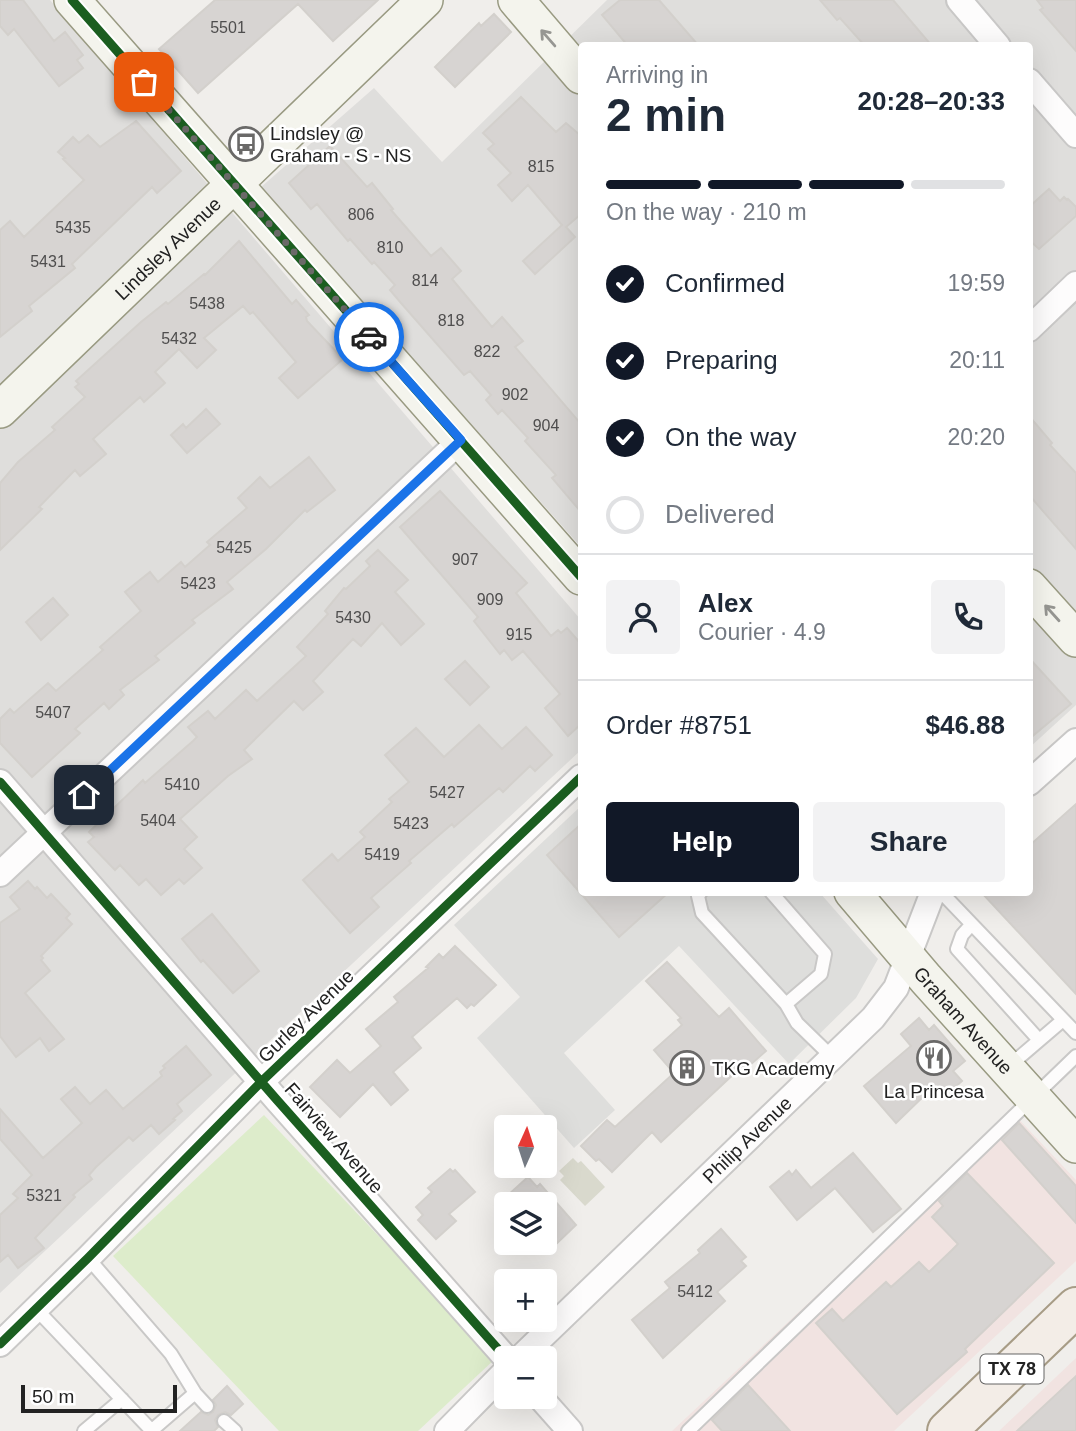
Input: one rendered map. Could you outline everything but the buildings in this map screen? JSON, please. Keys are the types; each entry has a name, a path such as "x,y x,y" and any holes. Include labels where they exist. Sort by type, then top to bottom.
{"main road":[{"name":"TX 78","path":"947,1431 1076,1307"}],"street":[{"path":"72,0 578,574"},
{"name":"Lindsley Avenue","path":"0,410 425,0"},
{"path":"516,0 578,72"},
{"path":"958,0 995,42"},
{"path":"1033,86 1076,135"},
{"path":"1033,325 1076,284"},
{"path":"0,874 461,440"},
{"path":"1033,591 1076,639"},
{"path":"1033,779 1076,741"},
{"name":"Gurley Avenue","path":"0,1344 261,1082 578,780"},
{"name":"Fairview Avenue","path":"0,782 495,1346"},
{"name":"Graham Avenue","path":"856,896 926,979 1076,1145"},
{"name":"Philip Avenue","path":"532,1346 873,1018 896,988 931,896"},
{"path":"447,1431 494,1383"},
{"path":"551,1409 570,1431"}],"lane":[{"path":"698,896 702,913 786,1004 797,1023 832,1058"},
{"path":"774,896 825,954 821,974 786,1004"},
{"path":"944,896 1076,1033"},
{"path":"971,925 962,934 957,949 1040,1040"},
{"path":"1007,1067 1063,1020"},
{"path":"688,1431 1076,1056"},
{"path":"88,1258 172,1354 195,1393 207,1406"},
{"path":"36,1309 151,1431 195,1393"},
{"path":"84,1431 122,1399"},
{"path":"224,1421 236,1431"}],"shaded area":[{"path":"0,0 50,0 578,616 578,753 0,1293"},
{"path":"607,0 1076,0 1076,705 1033,744 1033,42 578,42 578,544 260,188 374,88 442,162"},
{"path":"578,809 578,896 823,896 878,959 856,998 789,1064 679,946 564,1053 615,1110 574,1148 557,1129 557,1115 545,1115 477,1038 520,997 454,925"},
{"path":"1012,1112 1076,1180 1076,1261 894,1431 672,1431"},
{"path":"573,1158 578,1163 581,1161 605,1187 585,1206 560,1180 564,1176 559,1171"},
{"path":"1076,1358 1076,1431 999,1431"}],"green space":[{"path":"264,1115 494,1360 418,1431 279,1431 113,1256"}],"cycle path":[{"path":"72,0 578,574"},
{"path":"0,1344 261,1082 578,780"},
{"path":"0,782 495,1346"}],"way so far":[{"path":"144,82 369,337"}],"place":[{"name":"Lindsley @ Graham - S - NS","path":"246,144"},
{"name":"La Princesa","path":"934,1058"},
{"name":"TKG Academy","path":"687,1068"}],"route":[{"path":"84,795 461,440 369,337"}]}
